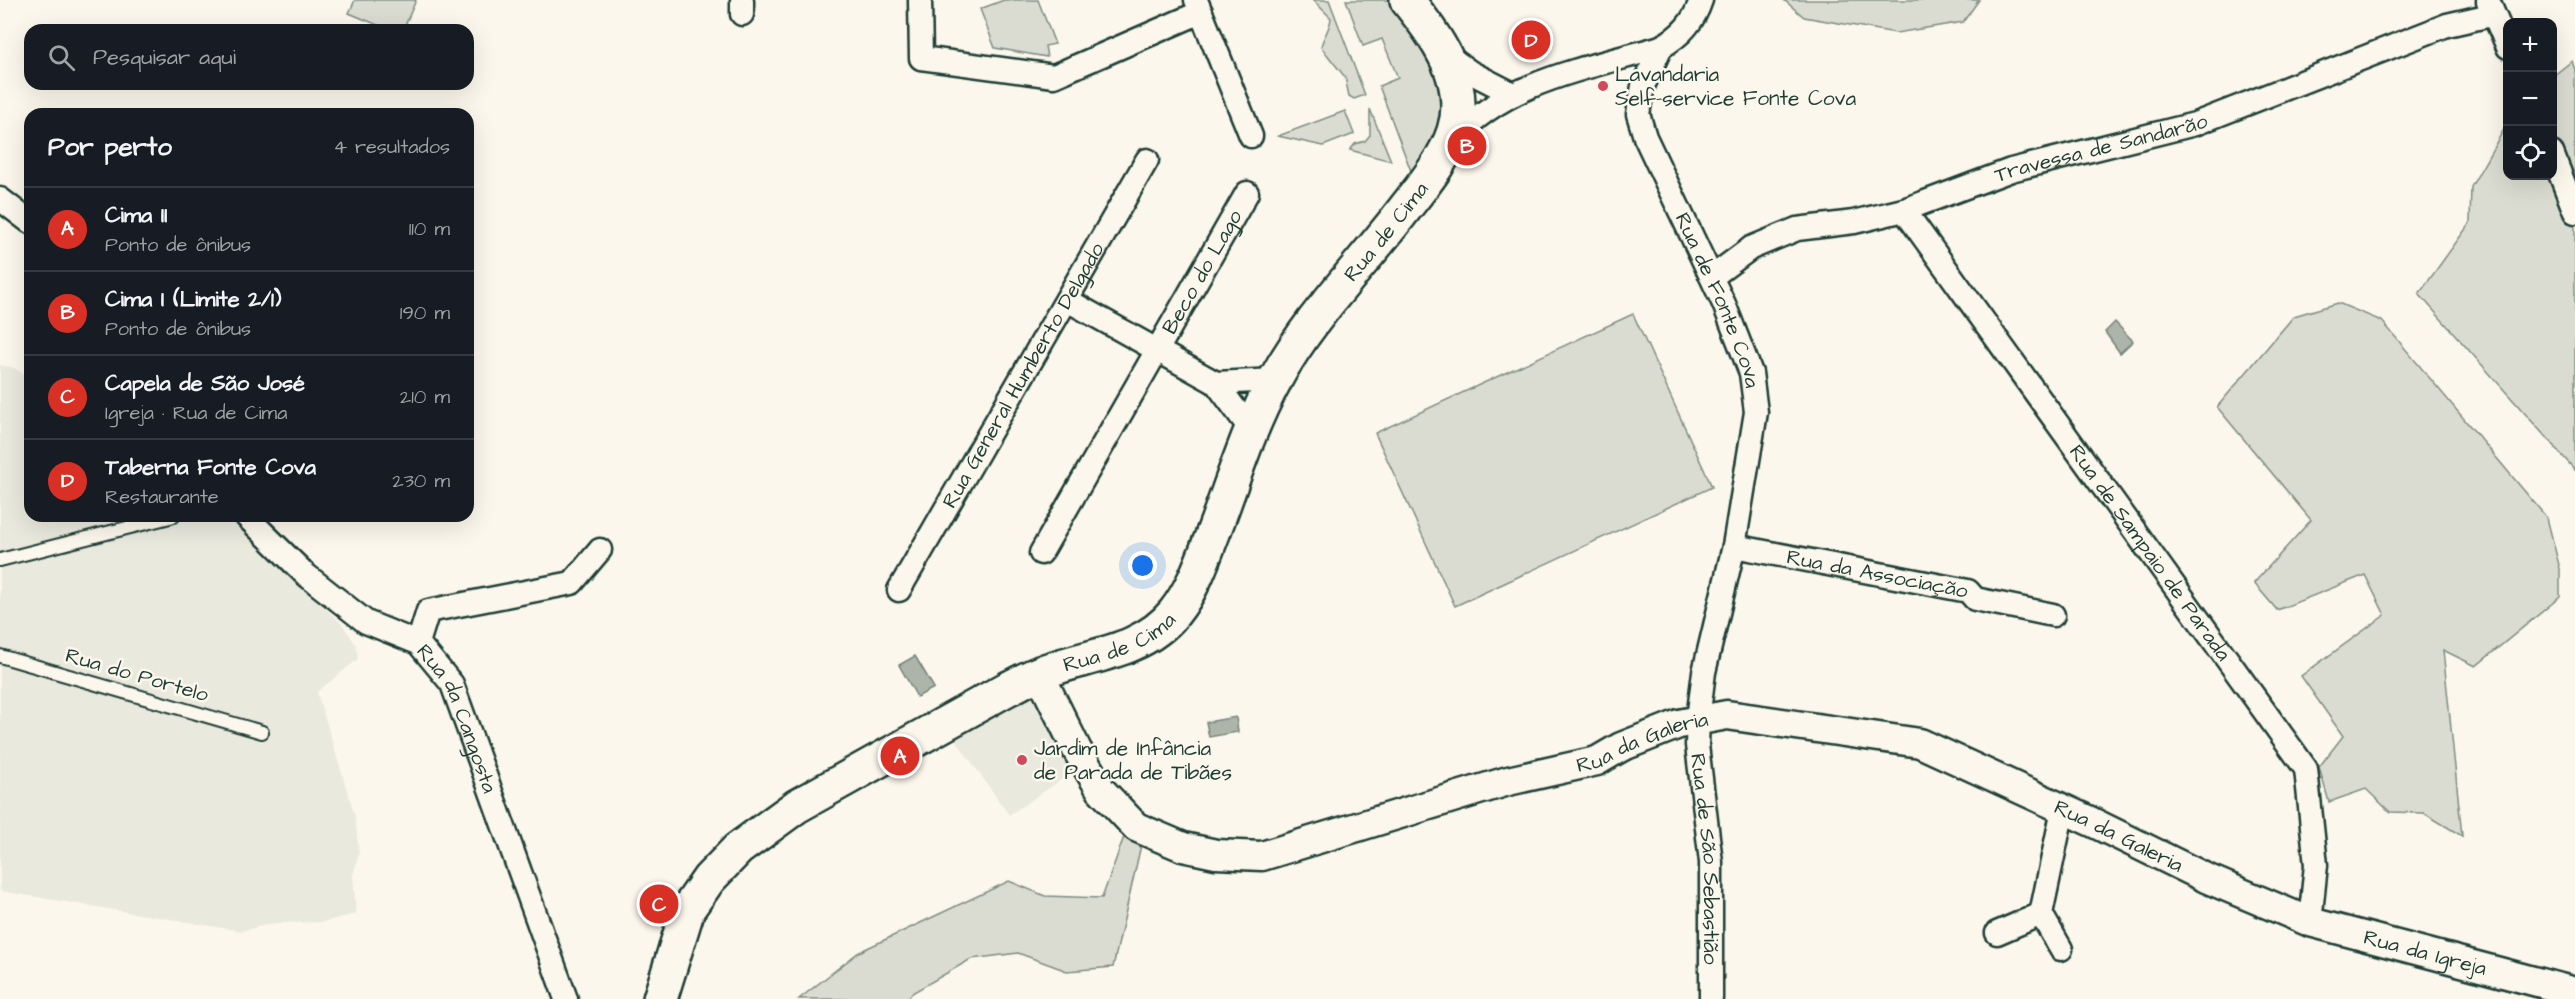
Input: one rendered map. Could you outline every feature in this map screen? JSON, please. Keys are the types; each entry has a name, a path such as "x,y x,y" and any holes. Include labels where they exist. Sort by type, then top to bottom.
{"main road":[{"name":"Rua de Cima","path":"660,999 688,909 709,879 738,849 797,806 1039,673 1136,644 1174,613 1197,574 1251,430 1275,380 1318,315 1375,248 1435,170 1455,130 1457,96 1452,68 1433,33 1407,0"}],"street":[{"path":"920,0 921,58 1054,76 1198,6 1251,136"},
{"path":"1446,148 1468,123 1511,93 1661,47 1678,37 1696,15 1701,0"},
{"path":"2489,7 2503,36"},
{"name":"Travessa de Sandarão","path":"1712,277 1751,248 1797,229 1854,222 1904,210 2011,170 2195,124 2489,7"},
{"name":"Rua de Fonte Cova","path":"1661,47 1643,86 1638,114 1645,137 1712,277 1751,373 1756,412 1734,546 1704,672 1698,718"},
{"path":"1444,53 1470,72 1511,93"},
{"name":"Rua General Humberto Delgado","path":"899,590 1147,160"},
{"path":"2557,164 2575,212"},
{"name":"Beco do Lago","path":"1041,553 1156,348 1247,193"},
{"path":"0,199 24,217"},
{"name":"Rua de Sampaio de Parada","path":"1904,210 2306,769 2316,865 2310,922"},
{"path":"1067,300 1216,383 1251,430"},
{"path":"1216,383 1275,380"},
{"name":"Rua da Cangosta","path":"252,522 304,574 366,622 418,643 452,684 566,999"},
{"name":"Rua da Associação","path":"1734,546 1968,591 1975,599 2053,615"},
{"path":"418,643 428,611 572,583 600,550"},
{"name":"Rua da Galeria","path":"1039,673 1077,750 1101,790 1136,827 1183,847 1216,854 1262,856 1508,781 1597,761 1622,747 1698,718 1727,715 1920,743 2206,878 2310,922"},
{"name":"Rua de São Sebastião","path":"1698,718 1697,745 1711,862 1711,999"},
{"path":"2061,949 2041,914 2063,809"},
{"path":"1997,933 2041,914"},
{"name":"Rua da Igreja","path":"2310,922 2575,992"}],"lane":[{"path":"0,560 150,522"},
{"name":"Rua do Portelo","path":"0,656 262,732"}],"shaded area":[{"path":"355,0 416,0 406,24 376,24 349,13"},
{"path":"1004,0 1038,0 1055,44 1045,46 1047,57 995,48 980,9"},
{"path":"1313,0 1329,0 1365,95 1354,99 1349,96 1345,77 1321,47 1331,18"},
{"path":"1346,0 1390,0 1399,10 1441,79 1444,116 1417,176 1411,171 1379,86 1398,78 1382,39 1363,46"},
{"path":"1784,0 1979,0 1963,22 1896,33 1804,17"},
{"path":"2572,61 2575,70 2575,470 2419,294 2470,223 2471,187 2503,131 2503,180 2557,180 2557,73"},
{"path":"1370,109 1391,161 1350,150 1370,135"},
{"path":"1345,111 1354,134 1323,146 1278,136"},
{"path":"2338,303 2382,321 2547,518 2560,569 2560,597 2476,666 2443,650 2462,836 2424,813 2390,812 2366,789 2329,802 2319,767 2343,736 2301,676 2385,615 2365,575 2277,610 2254,583 2311,520 2217,407 2294,316"},
{"path":"1633,314 1712,487 1455,606 1375,433"},
{"path":"2115,322 2133,341 2120,353 2105,332"},
{"path":"0,365 14,368 24,374 24,522 234,522 342,624 356,645 358,659 317,692 355,816 359,854 353,875 356,914 322,922 275,923 241,931 0,891"},
{"path":"915,656 934,688 917,697 899,665"},
{"name":"Jardim de Infância de Parada de Tibães","path":"1022,693 1036,694 1079,768 1009,815 950,732"},
{"path":"1236,717 1238,732 1209,737 1206,722"},
{"path":"1125,834 1141,845 1113,967 1067,971 1018,953 971,959 912,993 907,999 799,999 859,952 1009,881 1045,896 1102,898"}],"place":[{"name":"Taberna Fonte Cova","path":"1531,40"},
{"name":"Lavandaria Self-service Fonte Cova","path":"1603,86"},
{"name":"Cima I (Limite 2/1)","path":"1467,146"},
{"name":"Cima II","path":"900,756"},
{"name":"Jardim de Infância de Parada de Tibães","path":"1022,760"},
{"name":"Capela de São José","path":"659,904"}]}
